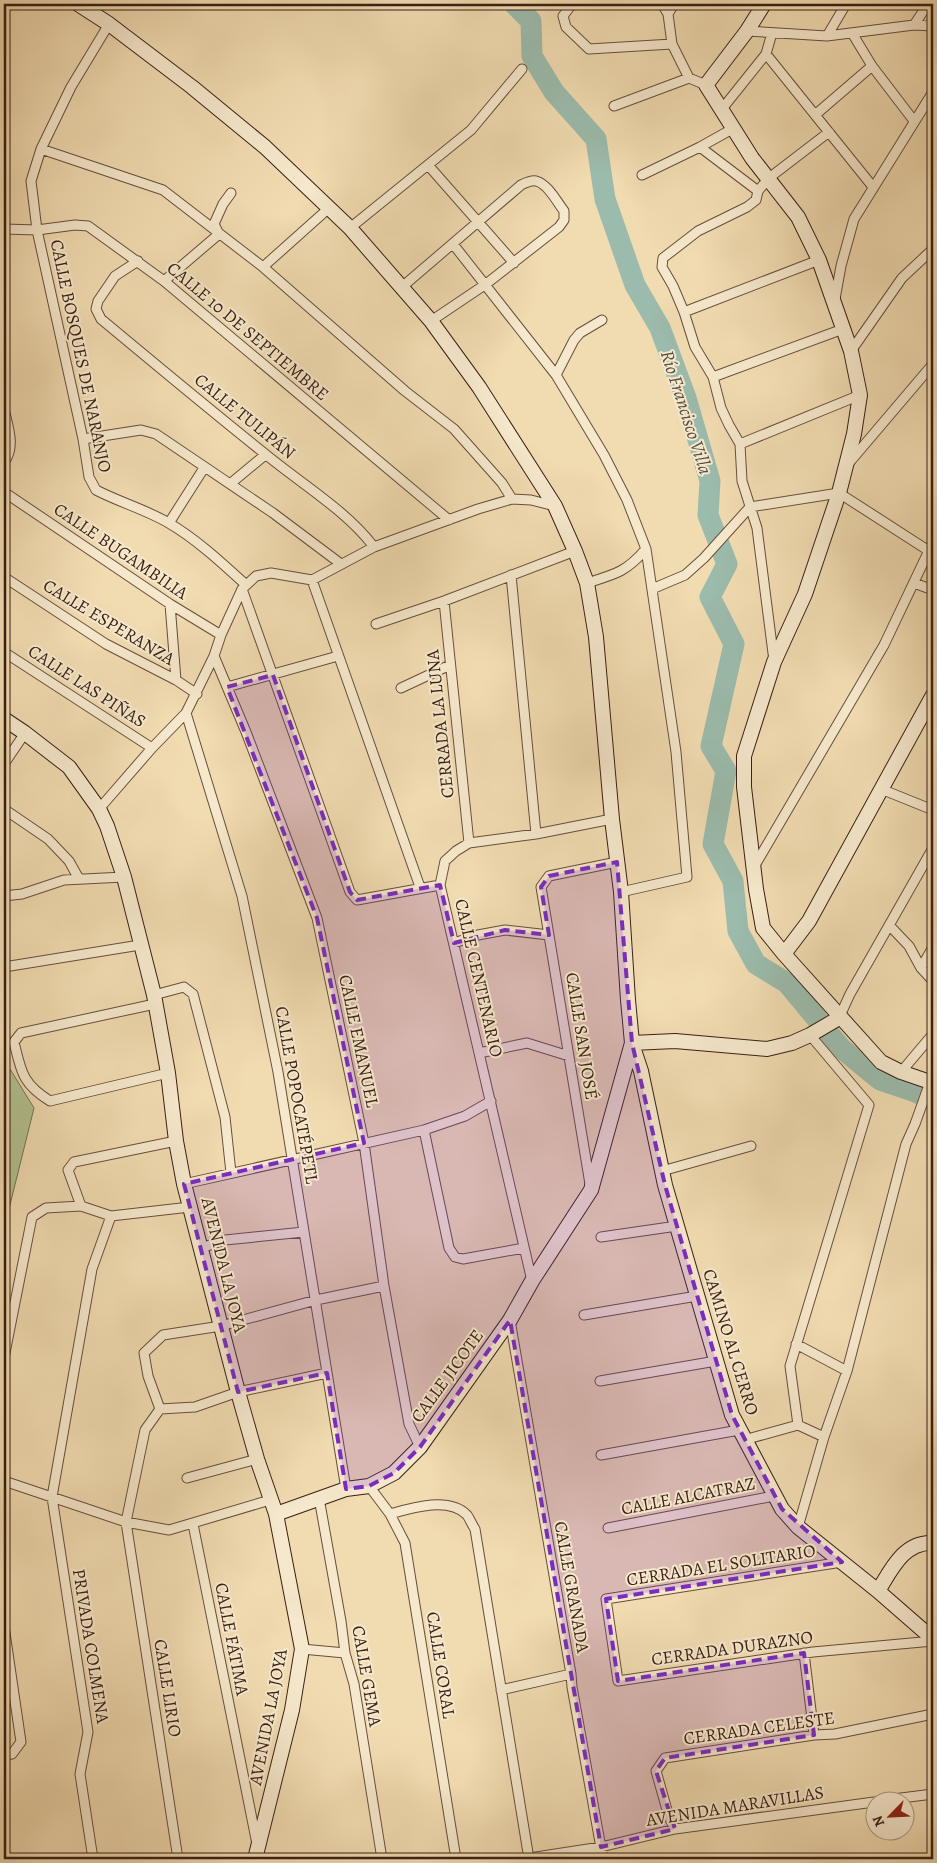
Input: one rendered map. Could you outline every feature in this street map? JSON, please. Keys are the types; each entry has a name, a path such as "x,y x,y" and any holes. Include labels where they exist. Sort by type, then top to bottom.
{"main road":[{"path":"78,4 109,24 192,86 265,147 350,228 431,321 479,387 555,506 587,583 596,637 612,819 621,892 632,1043 675,1041 767,1049 792,1044 810,1036 840,1018"},
{"path":"764,4 747,32 706,85 752,158 798,217 819,260 852,351 860,395 854,434 838,493 805,594 774,662 744,756 744,787 756,889 764,928 784,954 880,1062 901,1072 932,1082"},
{"path":"784,954 810,921 933,695"},
{"name":"AVENIDA LA JOYA","path":"4,719 69,767 100,809 107,826 124,877 154,1000 168,1073 176,1141 184,1184 238,1392 257,1459 276,1514 302,1649 292,1710 256,1854"},
{"name":"CAMINO AL CERRO","path":"632,1043 641,1071 662,1171 677,1226 732,1415 742,1435 774,1496 798,1528 878,1591 933,1640"},
{"name":"CALLE JICOTE","path":"276,1514 346,1489 369,1486 394,1473 420,1447 510,1320 532,1281 591,1190 632,1043"},
{"path":"878,1591 896,1561 912,1547 933,1543"}],"street":[{"path":"572,4 563,16 566,27 589,49 672,44"},
{"path":"662,4 668,14 672,44 689,78 706,85"},
{"path":"668,14 674,4"},
{"path":"827,36 846,4"},
{"path":"914,25 928,4"},
{"name":"CALLE BOSQUES DE NARANJO","path":"109,24 71,87 41,149 31,181 37,230 89,477 96,490 141,508 169,523 214,556 244,586"},
{"path":"747,32 827,36 914,25 933,26"},
{"path":"722,109 766,54 772,33"},
{"path":"852,33 872,66 914,121"},
{"path":"766,54 873,187"},
{"path":"815,115 872,66"},
{"path":"350,228 471,130 522,69"},
{"path":"614,106 689,78"},
{"path":"834,304 841,266 854,219 933,92"},
{"path":"642,175 734,128"},
{"path":"774,662 757,528 742,481 740,444 721,408 714,377 695,347 684,312 662,266 663,258 698,230 747,207 756,200 758,191 769,178 829,132"},
{"path":"700,147 758,191"},
{"path":"41,149 163,190 263,267 405,391 454,429 502,484 512,499"},
{"path":"428,165 514,262"},
{"path":"402,287 521,185 536,181 544,186 564,211 564,220 559,227 486,284 431,321"},
{"path":"219,234 214,224 230,193"},
{"path":"263,267 329,208"},
{"name":"CALLE 10 DE SEPTIEMBRE","path":"4,229 37,230 75,225 88,226 164,281 449,520"},
{"path":"164,281 219,234"},
{"path":"453,244 556,375 604,456 627,500 646,548 676,752 687,877 621,892"},
{"path":"852,351 902,278 933,249"},
{"path":"684,312 819,260"},
{"name":"CALLE TULIPÁN","path":"138,261 115,276 98,301 96,309 101,319 265,454 307,486 365,536 374,548"},
{"path":"556,375 574,340 580,333 602,320"},
{"path":"714,377 843,329"},
{"path":"845,468 933,364"},
{"path":"740,444 860,395"},
{"path":"4,409 10,435 10,451 4,462"},
{"path":"82,439 141,430 156,434 273,513 341,564"},
{"path":"230,484 265,454"},
{"path":"169,523 204,468"},
{"name":"CALLE BUGAMBILIA","path":"4,492 170,604 221,635"},
{"path":"652,589 685,575 704,558 750,507 838,493 929,551"},
{"path":"100,809 152,748 186,714 197,694 221,635 244,586 256,576 271,573 312,580 374,548 478,509 512,499 530,500 555,506"},
{"path":"754,867 884,645 933,542"},
{"path":"587,583 618,573 635,561 646,548"},
{"path":"376,624 444,601 575,551"},
{"path":"511,575 536,834"},
{"name":"CALLE ESPERANZA","path":"4,577 106,644 176,680 197,694"},
{"path":"312,580 420,887"},
{"path":"914,583 933,590"},
{"name":"CALLE CENTENARIO","path":"244,586 350,892 357,900 420,887 440,885 532,1281"},
{"name":"CERRADA LA LUNA","path":"444,601 469,843"},
{"path":"170,604 176,680"},
{"name":"CALLE LAS PIÑAS","path":"4,652 152,748"},
{"name":"CALLE EMANUEL","path":"214,656 246,732 316,918 364,1143 384,1286 409,1424 420,1447"},
{"path":"227,688 338,656"},
{"path":"401,688 450,666"},
{"name":"CALLE POPOCATÉPETL","path":"186,714 242,896 278,1072 346,1489"},
{"path":"4,764 25,733"},
{"path":"881,789 933,810"},
{"path":"4,809 48,839 69,861 79,879"},
{"path":"440,885 445,861 469,843 536,834 612,819"},
{"path":"840,1018 850,994 933,848"},
{"name":"CALLE SAN JOSÉ","path":"591,1190 541,887 550,876 617,862"},
{"path":"4,896 22,894 64,880 124,877"},
{"path":"889,926 909,946 921,968 933,981"},
{"path":"454,943 478,935 505,930 549,934"},
{"path":"4,967 140,945"},
{"path":"921,968 933,948"},
{"path":"168,1073 50,1101 36,1093 22,1074 14,1042 21,1033 154,1000 184,987 193,994 225,1117 232,1173"},
{"path":"901,1072 933,1034"},
{"path":"798,1425 790,1366 869,1105 810,1036"},
{"path":"479,1053 527,1043 569,1056"},
{"path":"798,1528 824,1437 847,1371 906,1144 932,1082"},
{"path":"184,1184 424,1130 465,1116 491,1101"},
{"path":"424,1130 449,1248 455,1257 463,1259 524,1248"},
{"path":"80,1206 68,1170 74,1162 176,1141"},
{"path":"662,1171 751,1146"},
{"path":"4,1358 32,1217 46,1208 80,1206 111,1216 190,1207"},
{"name":"PRIVADA COLMENA","path":"93,1859 80,1774 88,1732 52,1496 92,1268 111,1216"},
{"path":"601,1237 677,1226"},
{"path":"200,1248 225,1240 304,1232"},
{"path":"160,1409 148,1376 144,1353 163,1335 221,1326 316,1300 384,1286"},
{"path":"584,1315 697,1296"},
{"name":"CALLE GRANADA","path":"510,1320 603,1859"},
{"path":"796,1344 847,1371"},
{"path":"600,1380 716,1361"},
{"path":"160,1409 195,1408 238,1392 327,1373"},
{"path":"126,1522 145,1430 160,1409"},
{"path":"601,1455 798,1425 824,1437"},
{"path":"187,1478 257,1459"},
{"path":"4,1481 126,1522 169,1530 270,1500"},
{"name":"CALLE CORAL","path":"369,1486 390,1514 405,1543 456,1859"},
{"name":"CALLE ALCATRAZ","path":"608,1528 774,1496"},
{"name":"CALLE GEMA","path":"319,1498 345,1653 354,1684 382,1859"},
{"path":"390,1514 423,1504 454,1507 467,1515 475,1529 527,1859"},
{"name":"CALLE LIRIO","path":"126,1522 178,1859"},
{"name":"CALLE FÁTIMA","path":"193,1524 256,1854"},
{"name":"CERRADA EL SOLITARIO","path":"606,1599 842,1562"},
{"name":"CERRADA DURAZNO","path":"606,1599 618,1681 804,1653 933,1640"},
{"path":"4,1626 22,1742 12,1754 4,1756"},
{"path":"302,1649 345,1653"},
{"path":"804,1653 814,1735"},
{"path":"501,1690 571,1674"},
{"name":"CERRADA CELESTE","path":"675,1829 669,1817 656,1771 665,1758 844,1732 933,1714"},
{"path":"914,1796 933,1794"},
{"name":"AVENIDA MARAVILLAS","path":"527,1859 601,1846 675,1829 864,1803"}],"highlighted area":[{"path":"273,675 350,892 357,900 440,885 454,943 505,930 549,935 541,887 549,876 617,862 632,1043 665,1185 732,1415 782,1509 842,1562 606,1599 618,1681 804,1653 814,1735 665,1758 656,1771 675,1829 601,1847 510,1320 420,1447 394,1473 369,1486 346,1489 327,1373 238,1392 184,1184 364,1143 317,918 227,687"}],"green space":[{"path":"4,1065 10,1069 34,1108 4,1229"}],"waterway":[{"name":"Río Francisco Villa","path":"514,4 531,21 532,56 554,92 596,139 605,199 635,285 660,328 686,398 710,481 708,515 727,564 710,597 734,644 711,746 726,771 713,844 733,881 738,931 756,964 787,983 841,1048 880,1080 933,1100"}]}
